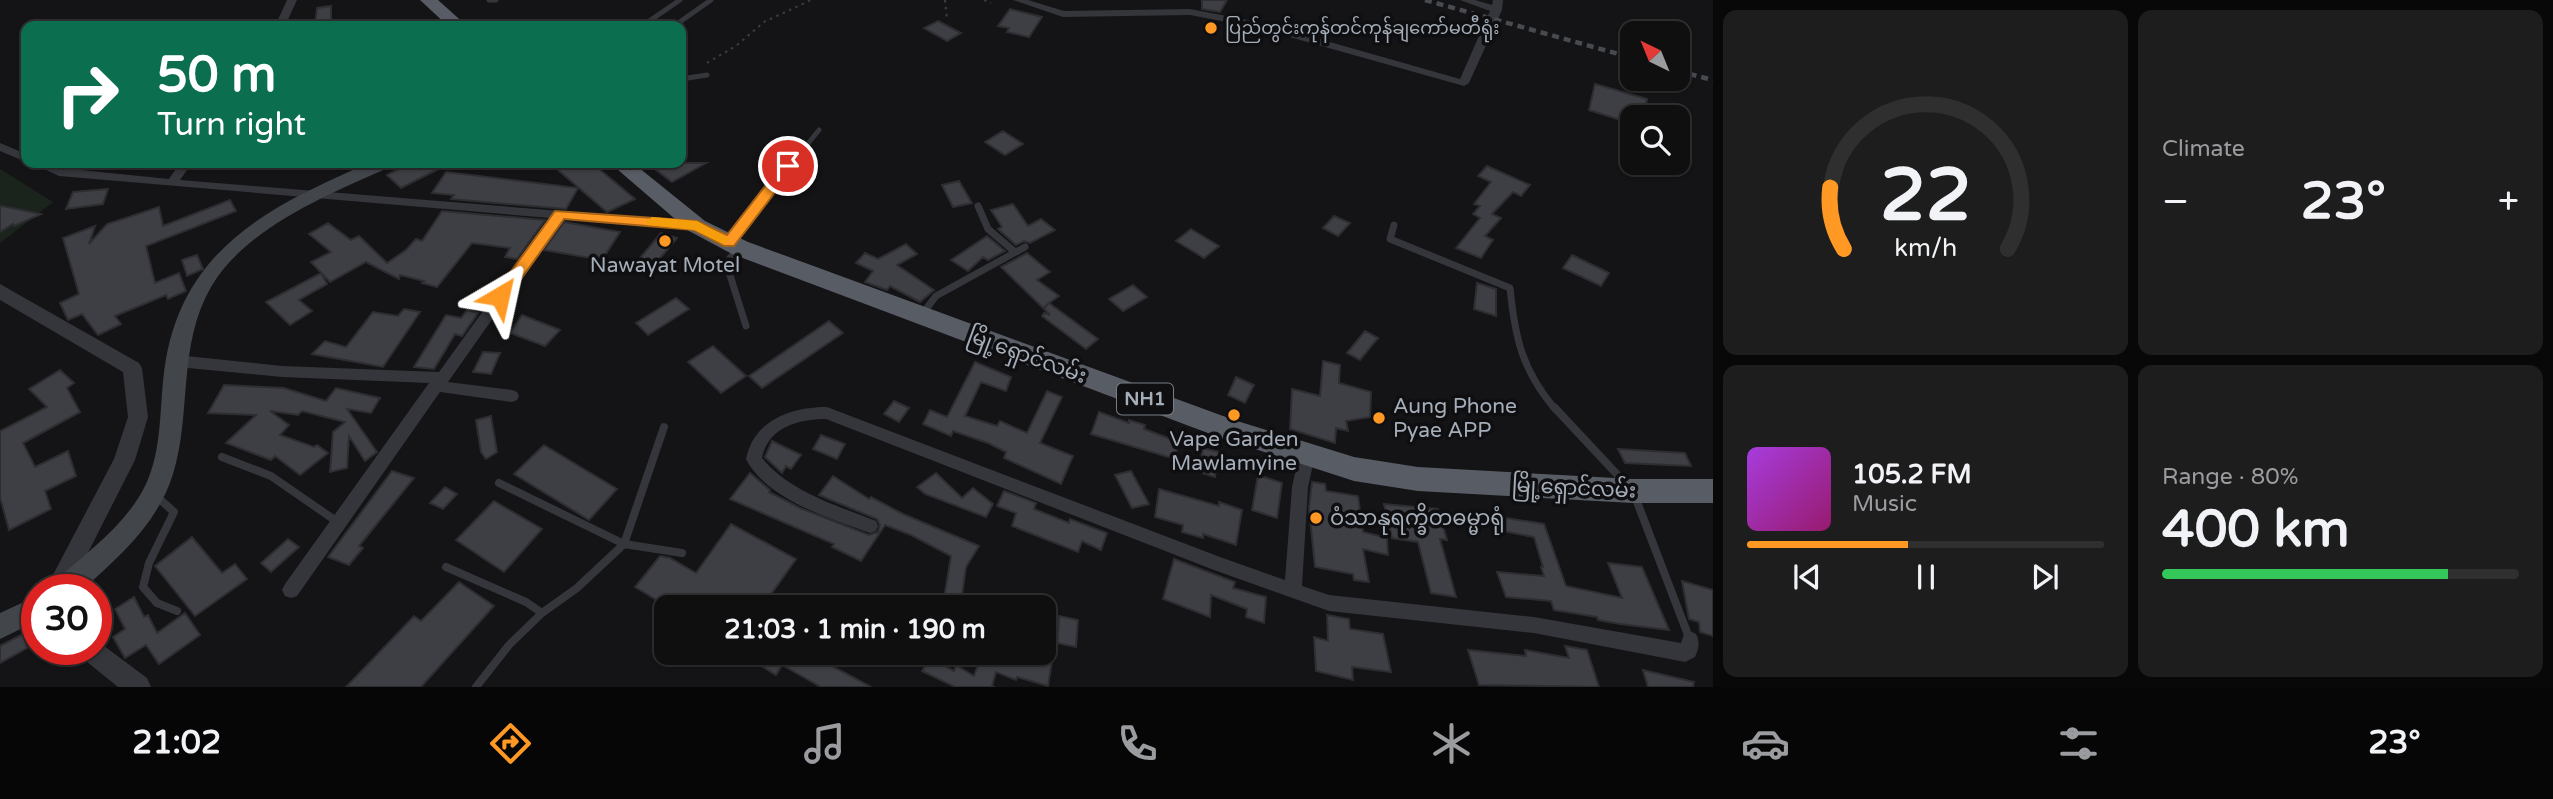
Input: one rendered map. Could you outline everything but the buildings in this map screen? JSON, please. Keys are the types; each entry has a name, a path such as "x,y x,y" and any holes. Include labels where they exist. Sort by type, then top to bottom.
{"highway":[{"path":"428,0 452,21"},
{"name":"မြို့ရှောင်လမ်း","path":"626,168 697,226 734,245 920,317 1230,430 1307,455 1354,468 1418,479 1633,491 1713,491"}],"main road":[{"path":"81,574 121,537 154,494 168,453 177,361 203,283 242,241 313,193 372,168"},
{"path":"0,626 21,616"}],"street":[{"path":"282,21 292,0"},
{"path":"1018,0 1063,14 1190,12 1259,25 1464,83 1498,5 1465,0"},
{"path":"0,147 21,156"},
{"path":"49,168 59,172 172,183 697,226"},
{"path":"172,183 182,168"},
{"path":"291,590 560,214"},
{"path":"0,291 132,368 138,417 124,460 65,574"},
{"path":"177,361 247,369 317,373 368,372 512,396"},
{"path":"870,526 791,490 766,474 754,459 758,444 770,430 785,420 803,414 827,413 1293,592 1329,603 1534,625 1685,653 1689,651 1690,640"},
{"path":"1293,592 1300,487 1307,455"},
{"path":"110,665 138,687"}],"lane":[{"path":"489,0 496,0"},
{"path":"649,21 680,0"},
{"path":"681,21 711,0"},
{"path":"686,78 707,75"},
{"path":"746,326 729,272 734,245 819,131"},
{"path":"978,206 988,229 1015,252"},
{"path":"1394,225 1390,239 1510,288 1518,347 1536,382 1563,419 1633,491 1690,640"},
{"path":"920,317 936,296 1025,247"},
{"path":"476,687 509,645 542,613 577,588 624,544 664,427"},
{"path":"222,457 271,475 339,523"},
{"path":"499,483 624,544 682,553"},
{"path":"154,494 174,512 149,563 143,587 157,603 177,611"},
{"path":"446,568 526,603 542,613"}],"path":[{"path":"703,66 736,46 764,22 811,0"},
{"path":"945,0 947,20"},
{"path":"984,0 991,3"}],"shaded area":[{"path":"0,169 53,202 0,243"}],"railway":[{"path":"1425,0 1620,54"},
{"path":"1690,74 1713,80"}],"slow traffic":[{"path":"652,222 697,226 723,239"}],"place":[{"name":"ပြည်တွင်းကုန်တင်ကုန်ချကော်မတီရုံး","path":"1211,28"},
{"name":"Nawayat Motel","path":"665,241"},
{"name":"Vape Garden Mawlamyine","path":"1234,415"},
{"name":"Aung Phone Pyae APP","path":"1379,418"},
{"name":"ဝံသာနုရက္ခိတဓမ္မာရုံ","path":"1316,518"}],"route":[{"path":"500,296 560,214 697,226 729,242 788,166"}]}
